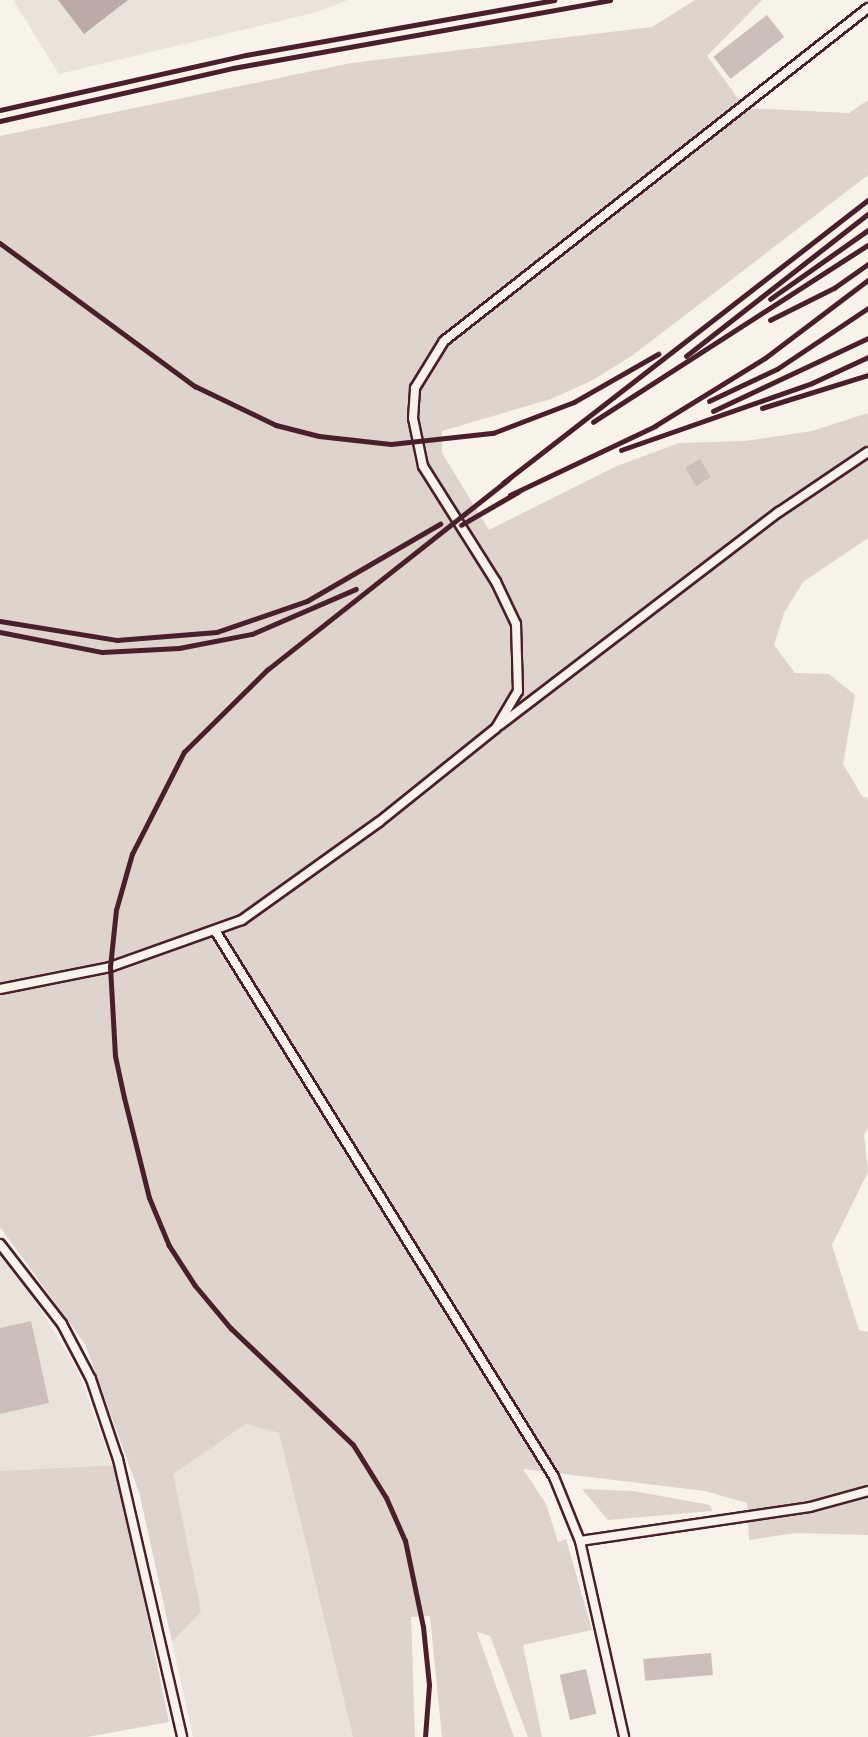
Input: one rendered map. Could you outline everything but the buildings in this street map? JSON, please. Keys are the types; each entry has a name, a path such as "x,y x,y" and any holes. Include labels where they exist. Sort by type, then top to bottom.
{"lane":[{"path":"496,728 518,691 516,624 496,582 423,466 413,418 416,388 444,341 868,8"},
{"path":"0,989 110,967 216,932 287,890 779,512 868,452"},
{"path":"216,932 554,1477 580,1541 624,1737"},
{"path":"0,1244 62,1324 91,1379 118,1459 182,1737"},
{"path":"580,1541 810,1508 868,1491"}],"shaded area":[{"path":"13,0 348,0 317,12 59,74"},
{"path":"58,0 128,0 84,34"},
{"path":"695,0 762,0 707,56 745,108 849,113 868,100 868,175 633,355 593,380 551,399 442,431 442,453 489,530 617,466 679,443 745,441 812,431 868,413 868,538 803,582 784,613 774,645 795,673 829,674 855,695 843,764 862,796 868,799 868,1129 864,1134 868,1172 832,1245 859,1330 868,1332 868,1535 796,1533 749,1540 747,1503 705,1491 523,1469 546,1504 558,1542 566,1539 592,1630 523,1645 542,1737 528,1737 490,1636 477,1632 514,1737 442,1737 430,1616 411,1617 415,1737 353,1737 279,1433 246,1424 173,1474 201,1611 172,1642 140,1495 85,1344 0,1227 0,136 351,63 652,27"},
{"path":"0,1256 38,1305 78,1371 112,1465 0,1471"},
{"path":"246,1424 279,1433 353,1737 193,1737 140,1495"},
{"path":"116,1465 169,1722 87,1737 0,1737 0,1471"},
{"path":"582,1489 633,1491 710,1505 712,1511 608,1520"}],"railway":[{"path":"0,110 246,55 554,0"},
{"path":"0,121 233,68 610,0"},
{"path":"503,483 868,200"},
{"path":"686,356 868,214"},
{"path":"770,299 868,230"},
{"path":"0,243 195,386 276,425 319,436 391,444 493,433 574,402 658,354"},
{"path":"593,422 868,245"},
{"path":"770,320 834,288 868,264"},
{"path":"510,495 655,426 765,358 868,280"},
{"path":"709,401 777,369 868,308"},
{"path":"713,411 868,338"},
{"path":"621,450 812,383 868,357"},
{"path":"762,408 868,375"},
{"path":"425,1737 429,1685 423,1627 405,1541 386,1498 353,1445 231,1329 195,1286 169,1246 149,1198 115,1056 110,967 116,910 132,854 184,752 267,670 508,480"},
{"path":"461,525 518,492"},
{"path":"0,621 117,640 217,632 307,601 440,524"},
{"path":"0,632 102,652 179,648 252,634 356,589"}]}
